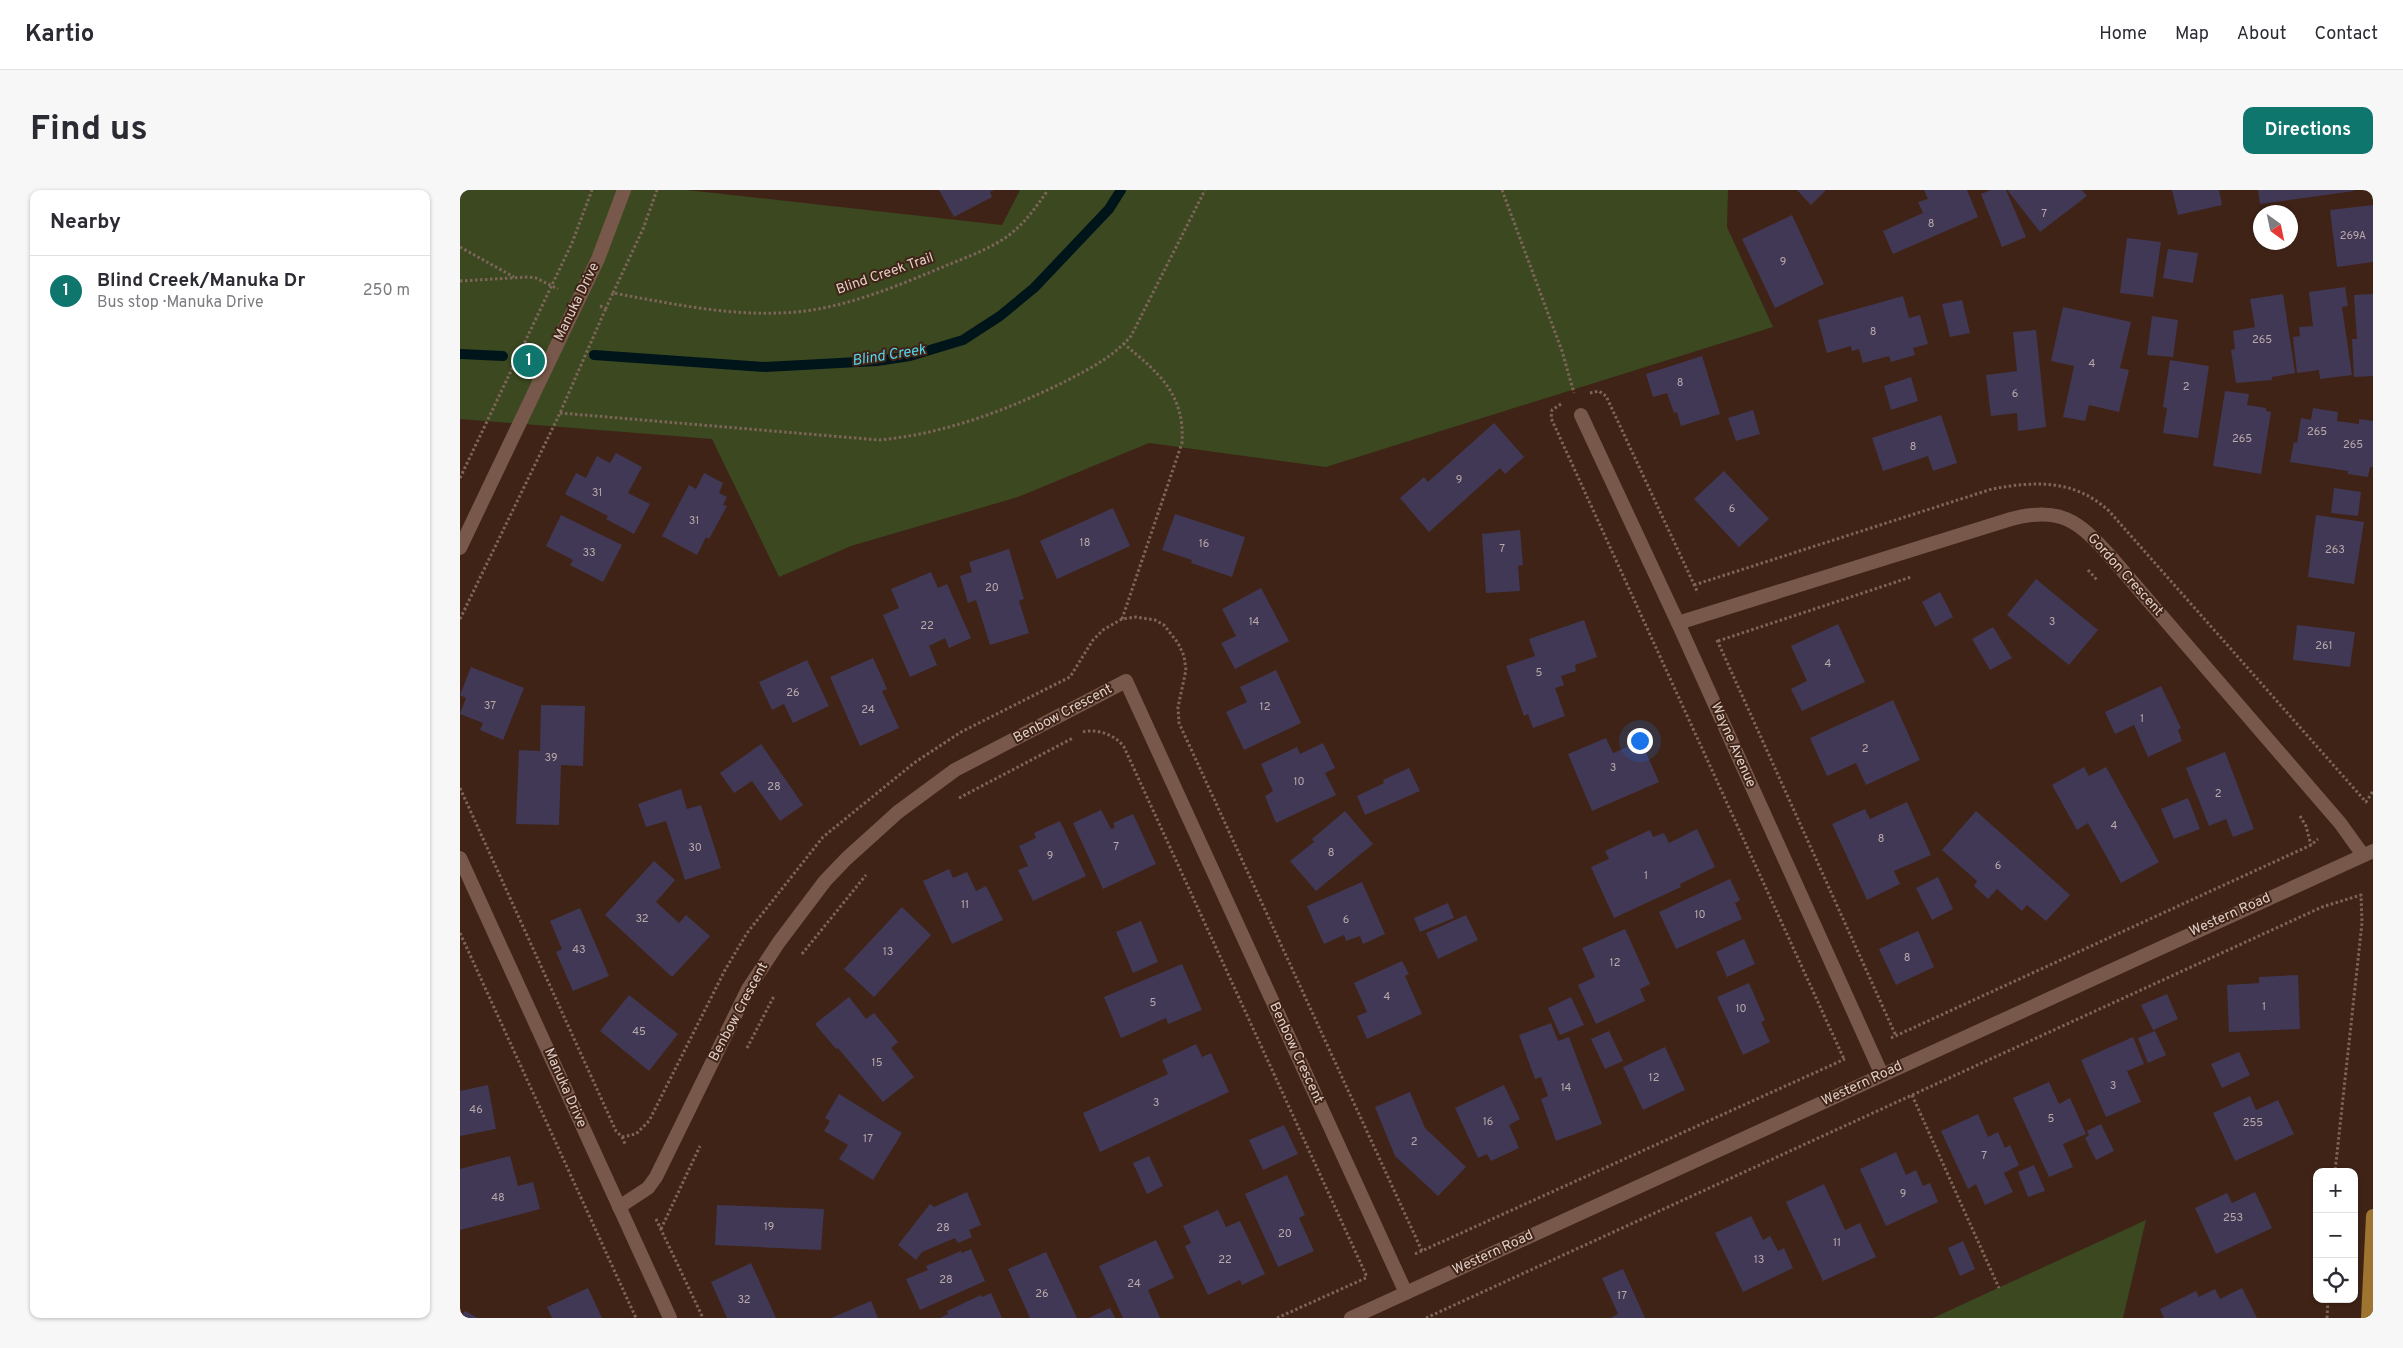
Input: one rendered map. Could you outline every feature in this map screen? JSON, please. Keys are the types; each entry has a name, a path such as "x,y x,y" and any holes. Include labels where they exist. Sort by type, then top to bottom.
{"main road":[{"path":"2368,1318 2373,1216"}],"street":[{"name":"Manuka Drive","path":"460,548 598,259 624,190"},
{"name":"Wayne Avenue","path":"1581,415 1678,623 1882,1075"},
{"name":"Gordon Crescent","path":"1678,623 2020,517 2048,513 2067,519 2082,528 2110,556 2368,853"},
{"name":"Benbow Crescent","path":"619,1207 648,1188 656,1177 753,981 819,889 846,859 898,812 955,770 1126,681 1406,1293"},
{"name":"Western Road","path":"1351,1318 2368,853"},
{"name":"Manuka Drive","path":"460,858 670,1318"}],"path":[{"path":"460,478 581,223 592,190"},
{"path":"460,619 560,413 643,229 657,190"},
{"name":"Blind Creek Trail","path":"613,293 689,307 746,312 780,313 832,304 877,292 992,246 1024,222 1048,190"},
{"path":"560,413 879,440 925,434 1025,401 1105,361 1131,336 1205,190"},
{"path":"1502,190 1562,350 1581,415"},
{"path":"460,246 514,277"},
{"path":"460,281 514,277 536,278 565,292"},
{"path":"595,304 606,308"},
{"path":"1124,344 1156,369 1165,381 1182,416 1183,428 1182,443 1122,620 1136,617 1155,620 1164,625 1178,643 1186,670 1177,716 1179,724 1422,1251"},
{"path":"1415,1254 1844,1059 1551,418 1551,414 1556,406 1599,391 1606,396 1698,593"},
{"path":"1694,585 1992,490 2040,483 2077,490 2096,498 2110,511 2366,802 2373,791"},
{"path":"2083,564 2102,587"},
{"path":"1896,1036 1717,639 1917,575"},
{"path":"950,803 1084,732 1097,731 1116,738 1121,742 1367,1277 1277,1318"},
{"path":"460,788 616,1131 622,1137 626,1146"},
{"path":"2295,809 2306,826 2311,845"},
{"path":"1891,1038 2311,845 2318,839"},
{"path":"796,961 868,873"},
{"path":"1426,1318 2322,907 2361,894 2362,922 2335,1168"},
{"path":"460,933 636,1318"},
{"path":"744,1055 778,987"},
{"path":"1912,1096 1999,1288"},
{"path":"661,1229 702,1141"},
{"path":"656,1219 703,1318"},
{"path":"2327,1318 2328,1303"}],"green space":[{"path":"460,190 687,190 1002,225 1020,190 1728,190 1727,227 1773,327 1326,467 1149,443 1018,497 851,546 779,577 712,439 460,419"},
{"path":"2146,1220 2123,1318 1933,1318"}],"building":[{"path":"939,190 994,190 990,192 992,197 954,217"},
{"path":"1797,190 1826,190 1811,205"},
{"path":"1924,190 1967,190 1978,217 1893,254 1883,231 1923,213 1918,202 1928,199"},
{"path":"1991,190 2006,190 2026,237 2002,247 1981,194"},
{"path":"2082,190 2087,196 2040,232 2008,191"},
{"path":"2172,190 2219,190 2222,205 2178,215"},
{"path":"2258,190 2354,190 2354,191 2260,204"},
{"path":"2373,205 2373,262 2337,267 2330,210"},
{"path":"1792,215 1824,284 1775,308 1742,239"},
{"path":"2127,238 2161,242 2153,297 2120,293"},
{"path":"2168,249 2198,253 2193,283 2163,278"},
{"path":"2345,287 2348,306 2342,307 2352,375 2320,379 2319,370 2297,373 2293,337 2300,336 2299,327 2313,326 2309,292"},
{"path":"2283,294 2295,373 2272,377 2272,380 2236,383 2231,350 2235,349 2233,331 2255,327 2250,299"},
{"path":"2373,294 2373,376 2354,377 2352,339 2357,339 2354,295"},
{"path":"1903,296 1909,318 1920,315 1928,344 1913,348 1915,355 1891,362 1889,356 1863,363 1859,349 1852,351 1851,346 1827,353 1818,320"},
{"path":"1962,300 1970,333 1950,337 1942,304"},
{"path":"2063,307 2131,322 2120,368 2129,370 2119,412 2089,405 2085,421 2063,417 2074,366 2051,361"},
{"path":"2152,316 2178,320 2173,357 2147,355"},
{"path":"2036,330 2046,427 2018,431 2017,413 1991,416 1986,375 2017,371 2013,332"},
{"path":"1702,356 1720,414 1681,426 1677,412 1674,413 1667,393 1653,397 1646,374"},
{"path":"2170,360 2209,366 2198,438 2163,433 2167,408 2163,407"},
{"path":"1911,377 1918,401 1891,410 1884,386"},
{"path":"2225,391 2249,394 2247,405 2266,408 2266,411 2271,412 2261,474 2213,466"},
{"path":"2313,408 2338,412 2337,421 2359,424 2359,419 2373,421 2373,467 2370,467 2368,477 2348,474 2348,471 2290,462 2294,442 2297,443 2301,418 2311,420"},
{"path":"1753,410 1760,434 1736,441 1728,418"},
{"path":"1941,415 1957,463 1933,471 1928,456 1883,471 1872,438"},
{"path":"1494,423 1524,457 1505,474 1500,468 1429,532 1400,498 1424,477 1428,482"},
{"path":"616,453 642,467 628,493 650,504 634,534 606,519 608,516 565,494 576,473 586,478 597,456 610,463"},
{"path":"1724,471 1769,519 1739,547 1694,499"},
{"path":"704,473 723,483 719,493 727,497 723,505 727,506 709,539 706,537 697,555 662,536 689,485 696,489"},
{"path":"2334,488 2361,492 2358,516 2331,513"},
{"path":"1113,508 1130,546 1057,579 1040,541"},
{"path":"1175,514 1245,537 1232,577 1191,563 1192,560 1162,550"},
{"path":"561,515 622,545 603,582 570,565 573,560 546,546"},
{"path":"2316,515 2364,522 2354,584 2308,577"},
{"path":"1520,530 1523,565 1518,566 1520,591 1486,593 1482,534"},
{"path":"1009,549 1024,599 1019,601 1029,633 990,645 976,600 968,603 960,576 972,572 969,562"},
{"path":"931,572 938,588 947,584 971,638 949,648 945,638 929,646 937,665 910,677 883,615 899,608 891,589"},
{"path":"2036,579 2098,630 2069,665 2007,615"},
{"path":"1261,588 1289,641 1235,669 1221,643 1236,636 1222,609"},
{"path":"1940,592 1953,617 1935,627 1922,602"},
{"path":"1584,620 1597,657 1575,665 1576,671 1561,676 1564,685 1555,688 1565,716 1533,728 1528,714 1524,716 1506,666 1535,656 1529,639"},
{"path":"1838,624 1865,682 1802,711 1791,689 1807,681 1791,646"},
{"path":"2297,625 2355,632 2350,667 2293,660"},
{"path":"1993,627 2012,658 1990,670 1972,639"},
{"path":"873,658 887,689 882,691 899,728 860,746 830,677"},
{"path":"807,660 829,706 793,723 784,704 772,710 759,682"},
{"path":"471,667 524,688 503,740 480,730 483,723 460,714 466,698 460,695"},
{"path":"1276,670 1301,723 1244,750 1226,712 1247,702 1240,687"},
{"path":"2161,686 2181,728 2178,730 2182,741 2148,757 2134,725 2115,734 2105,712"},
{"path":"1893,700 1920,760 1866,785 1856,763 1827,776 1810,738"},
{"path":"541,705 585,706 583,766 561,765 559,825 516,824 519,750 540,751"},
{"path":"1606,738 1613,753 1641,741 1659,782 1592,811 1568,754"},
{"path":"1323,743 1335,768 1325,773 1336,795 1276,823 1265,796 1273,791 1261,764 1297,747 1300,754"},
{"path":"761,744 803,805 780,821 752,781 734,793 720,773"},
{"path":"2225,752 2254,829 2233,837 2226,819 2209,826 2186,768"},
{"path":"2084,767 2089,776 2106,767 2159,862 2121,883 2088,823 2077,830 2052,785"},
{"path":"1409,768 1420,791 1365,815 1357,796 1384,783 1383,780"},
{"path":"681,789 687,809 701,805 721,868 685,880 666,821 646,827 638,804"},
{"path":"2188,798 2200,829 2174,839 2161,809"},
{"path":"1907,802 1931,855 1894,871 1900,884 1867,900 1832,824 1865,809 1870,819"},
{"path":"1101,810 1111,829 1115,828 1113,823 1133,814 1156,864 1103,889 1073,823"},
{"path":"1345,811 1373,844 1316,891 1290,861 1314,842 1312,839"},
{"path":"1976,811 2070,895 2046,921 2027,905 2022,911 1997,889 1988,899 1974,886 1977,881 1942,850"},
{"path":"1060,821 1086,876 1033,901 1018,870 1028,866 1019,846 1036,838 1034,833"},
{"path":"1697,829 1715,867 1680,884 1681,887 1614,918 1591,867 1609,859 1605,851 1650,830 1653,837 1664,833 1669,843"},
{"path":"654,861 675,880 656,902 679,923 686,915 710,936 672,977 605,915"},
{"path":"949,869 953,878 967,872 976,891 986,886 1003,920 952,944 923,881"},
{"path":"1938,877 1953,909 1932,920 1916,888"},
{"path":"1730,879 1740,900 1735,903 1742,919 1676,949 1659,912"},
{"path":"1362,882 1385,934 1363,944 1360,936 1346,941 1344,935 1324,944 1307,906"},
{"path":"1448,903 1454,918 1420,932 1414,918"},
{"path":"902,907 931,935 874,997 844,969"},
{"path":"580,908 609,976 573,991 556,952 562,949 550,921"},
{"path":"1466,915 1478,940 1438,959 1426,933"},
{"path":"1141,921 1158,962 1133,973 1116,932"},
{"path":"1625,929 1650,984 1640,989 1645,1001 1596,1024 1578,985 1595,977 1582,948"},
{"path":"1918,931 1934,967 1896,985 1879,949"},
{"path":"1744,939 1755,964 1727,977 1716,952"},
{"path":"1402,961 1409,974 1405,976 1422,1014 1367,1039 1357,1016 1367,1012 1354,983"},
{"path":"1182,964 1202,1010 1168,1024 1166,1018 1121,1038 1104,997"},
{"path":"2298,975 2300,1029 2229,1032 2227,985 2259,983 2259,977"},
{"path":"1749,983 1765,1020 1761,1022 1770,1042 1743,1055 1717,997"},
{"path":"2167,994 2178,1019 2153,1030 2141,1005"},
{"path":"629,995 678,1034 649,1071 600,1031"},
{"path":"849,997 866,1019 874,1013 898,1042 891,1048 914,1077 883,1102 838,1048 836,1049 815,1024"},
{"path":"1571,997 1584,1025 1560,1035 1548,1008"},
{"path":"1551,1023 1558,1041 1569,1037 1602,1124 1556,1141 1541,1099 1548,1096 1541,1077 1535,1079 1519,1035"},
{"path":"1609,1031 1623,1061 1605,1069 1591,1039"},
{"path":"2155,1031 2166,1055 2148,1063 2138,1038"},
{"path":"2133,1037 2144,1064 2127,1071 2141,1102 2106,1117 2081,1060"},
{"path":"1196,1044 1202,1057 1211,1053 1229,1092 1100,1152 1083,1113 1168,1074 1162,1060"},
{"path":"1665,1047 1685,1090 1643,1110 1623,1067"},
{"path":"2239,1052 2250,1075 2222,1088 2211,1064"},
{"path":"2049,1082 2059,1104 2070,1098 2086,1134 2063,1144 2073,1167 2049,1177 2013,1098"},
{"path":"488,1085 496,1129 460,1136 460,1091"},
{"path":"1504,1085 1520,1119 1509,1125 1519,1148 1491,1161 1487,1154 1478,1158 1455,1108"},
{"path":"1410,1092 1425,1128 1466,1167 1438,1196 1395,1156 1375,1107"},
{"path":"839,1094 902,1133 873,1180 839,1159 848,1145 824,1131 830,1121 825,1118"},
{"path":"2250,1096 2256,1110 2278,1100 2294,1134 2235,1161 2213,1113"},
{"path":"1978,1114 1988,1137 1998,1132 2005,1148 2010,1145 2019,1165 2004,1173 2013,1192 1985,1205 1976,1184 1968,1189 1941,1131"},
{"path":"2101,1124 2114,1151 2096,1160 2085,1138 2089,1135 2087,1131"},
{"path":"1284,1125 1298,1154 1263,1170 1249,1140"},
{"path":"1896,1152 1906,1175 1916,1170 1923,1186 1930,1183 1938,1202 1886,1226 1860,1169"},
{"path":"510,1156 518,1186 533,1182 540,1209 460,1230 460,1169"},
{"path":"1149,1156 1163,1186 1147,1194 1133,1163"},
{"path":"2034,1165 2045,1191 2028,1197 2018,1172"},
{"path":"1287,1175 1305,1215 1299,1218 1314,1251 1278,1267 1245,1194"},
{"path":"1824,1184 1845,1230 1860,1223 1876,1257 1823,1281 1786,1202"},
{"path":"967,1192 981,1225 969,1230 972,1237 958,1243 955,1238 922,1252 916,1260 898,1245 930,1204 934,1207"},
{"path":"2255,1192 2272,1228 2216,1254 2195,1208 2227,1193 2232,1203"},
{"path":"717,1205 824,1209 821,1250 715,1245"},
{"path":"1218,1210 1226,1227 1240,1221 1265,1274 1242,1285 1240,1280 1208,1295 1185,1246 1191,1243 1183,1226"},
{"path":"1751,1216 1763,1240 1770,1236 1778,1251 1784,1248 1793,1268 1743,1292 1715,1233"},
{"path":"1156,1240 1174,1278 1148,1290 1160,1318 1123,1318 1099,1266"},
{"path":"1963,1241 1975,1269 1960,1276 1948,1248"},
{"path":"971,1249 985,1281 920,1310 906,1279 928,1270 926,1266 961,1251 962,1253"},
{"path":"1046,1252 1077,1318 1030,1318 1008,1269"},
{"path":"751,1263 776,1318 727,1318 711,1282"},
{"path":"1623,1269 1645,1318 1610,1318 1618,1314 1602,1278"},
{"path":"588,1288 602,1318 552,1318 547,1307"},
{"path":"2242,1288 2257,1318 2164,1318 2160,1309 2196,1291 2199,1297 2215,1289 2220,1299"},
{"path":"991,1293 1002,1318 940,1318 948,1314 947,1311 981,1295 982,1297"},
{"path":"871,1301 878,1318 831,1318"},
{"path":"1110,1308 1115,1318 1089,1318"},
{"path":"465,1311 478,1318 460,1318"}],"waterway":[{"name":"Blind Creek","path":"594,355 765,367 877,361 910,356 963,340 1000,316 1034,288 1109,209 1121,190"},
{"name":"Blind Creek","path":"460,354 503,356"}],"place":[{"name":"Blind Creek/Manuka Dr","path":"529,361"}]}
